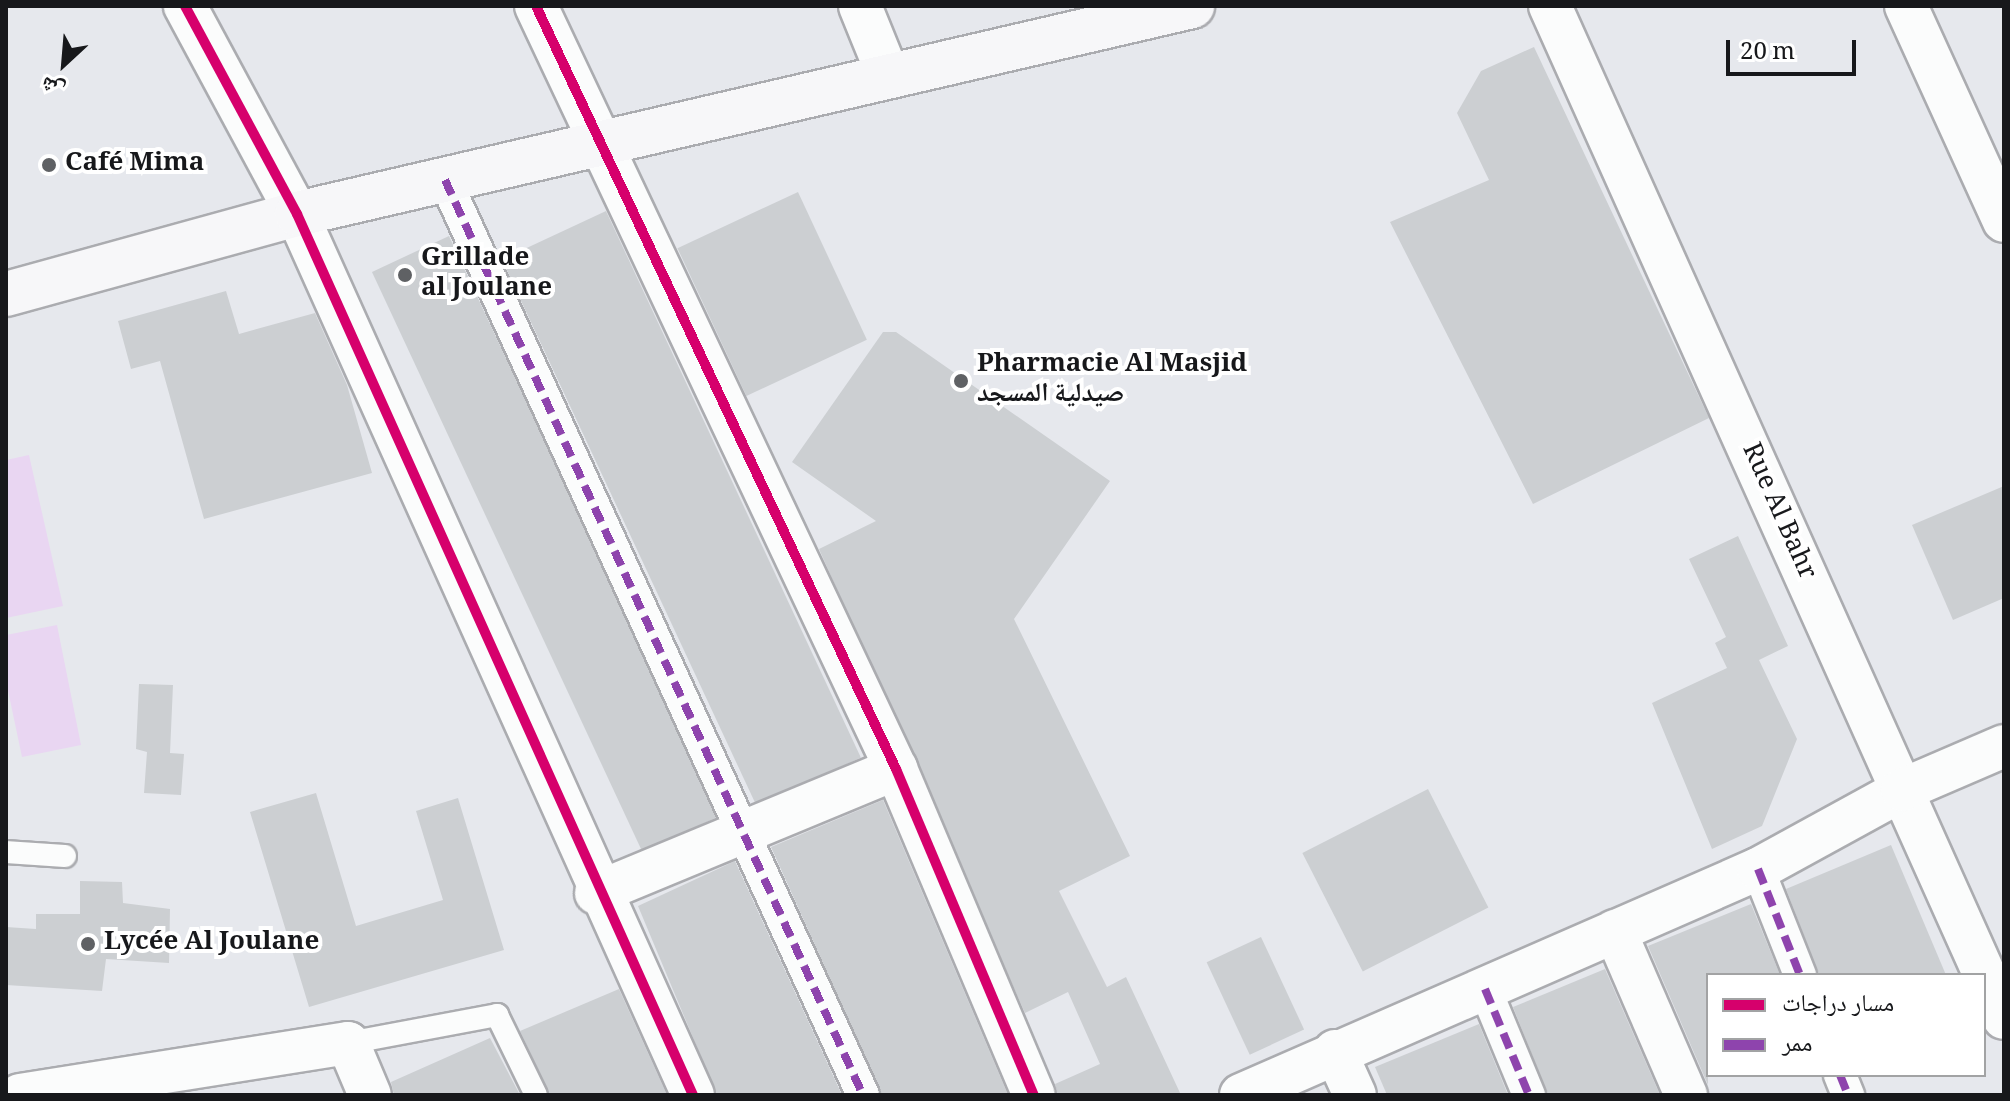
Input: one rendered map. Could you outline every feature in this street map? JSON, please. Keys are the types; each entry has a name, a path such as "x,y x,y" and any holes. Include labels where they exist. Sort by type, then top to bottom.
{"main road":[{"path":"6,294 297,214 1192,6"}],"street":[{"path":"185,6 297,214 596,893 693,1095"},
{"path":"536,6 896,769 1034,1095"},
{"path":"860,6 888,75"},
{"name":"Rue Al Bahr","path":"1550,6 1984,973"},
{"path":"1906,6 2004,221"},
{"path":"445,180 863,1095"},
{"path":"1241,1095 1335,1051 1758,869 1902,790 2004,746"},
{"path":"596,893 746,834 896,769"},
{"path":"1758,869 1799,973"},
{"path":"1615,931 1686,1095"},
{"name":"Rue Al Bahr","path":"1986,978 2004,1018"},
{"path":"1485,989 1529,1095"},
{"path":"25,1094 196,1081 348,1043 370,1095"},
{"path":"1335,1051 1355,1095"}],"lane":[{"path":"6,852 65,856"},
{"path":"348,1043 497,1015 536,1095"}],"shaded area":[{"path":"29,455 63,606 6,618 6,460"},
{"path":"57,625 81,745 22,757 6,681 6,635"}],"building":[{"path":"1534,47 1709,418 1533,504 1390,222 1489,180 1457,113 1481,71"},
{"path":"798,192 867,340 746,396 677,248"},
{"path":"606,211 861,758 757,806 502,260"},
{"path":"449,236 719,816 642,852 372,272"},
{"path":"226,291 239,334 315,313 347,385 372,473 204,519 160,361 131,369 118,321"},
{"path":"883,332 896,332 1110,481 1014,619 1130,856 1059,891 1107,987 1126,977 1181,1095 1058,1095 1055,1084 1100,1064 1068,992 1025,1013 819,549 876,521 792,462"},
{"path":"2004,486 2004,598 1953,620 1912,525"},
{"path":"1738,536 1788,646 1759,660 1797,739 1762,826 1712,849 1652,703 1727,668 1715,643 1726,637 1689,559"},
{"path":"139,684 173,685 170,753 184,754 181,795 144,793 147,752 136,749"},
{"path":"1428,789 1488,908 1363,972 1302,853"},
{"path":"316,793 356,926 443,900 416,811 458,798 504,950 309,1007 250,812"},
{"path":"883,800 1008,1095 882,1095 771,847"},
{"path":"1891,845 1945,973 1818,973 1786,889"},
{"path":"735,861 842,1095 717,1095 638,906"},
{"name":"Lycée Al Joulane","path":"80,881 122,882 123,903 170,909 169,963 106,959 102,991 6,985 6,927 36,929 36,914 80,914"},
{"path":"1751,904 1779,973 1706,973 1708,1085 1648,946"},
{"path":"1261,937 1304,1029 1250,1055 1207,962"},
{"path":"1605,969 1660,1095 1548,1095 1513,1007"},
{"path":"619,989 667,1095 550,1095 520,1031"},
{"path":"1479,1024 1508,1095 1387,1095 1375,1067"},
{"path":"490,1038 520,1095 394,1095 391,1082"}],"marked path":[{"path":"445,180 863,1095"},
{"path":"1758,869 1799,973"},
{"path":"1485,989 1529,1095"},
{"path":"1841,1077 1848,1095"}],"cycle path":[{"path":"185,6 297,214 693,1095"},
{"path":"536,6 896,769 1034,1095"}],"place":[{"name":"Café Mima","path":"49,165"},
{"name":"Grillade al Joulane","path":"405,275"},
{"name":"Pharmacie Al Masjid صيدلية المسجد","path":"961,381"},
{"name":"Lycée Al Joulane","path":"88,944"}]}
